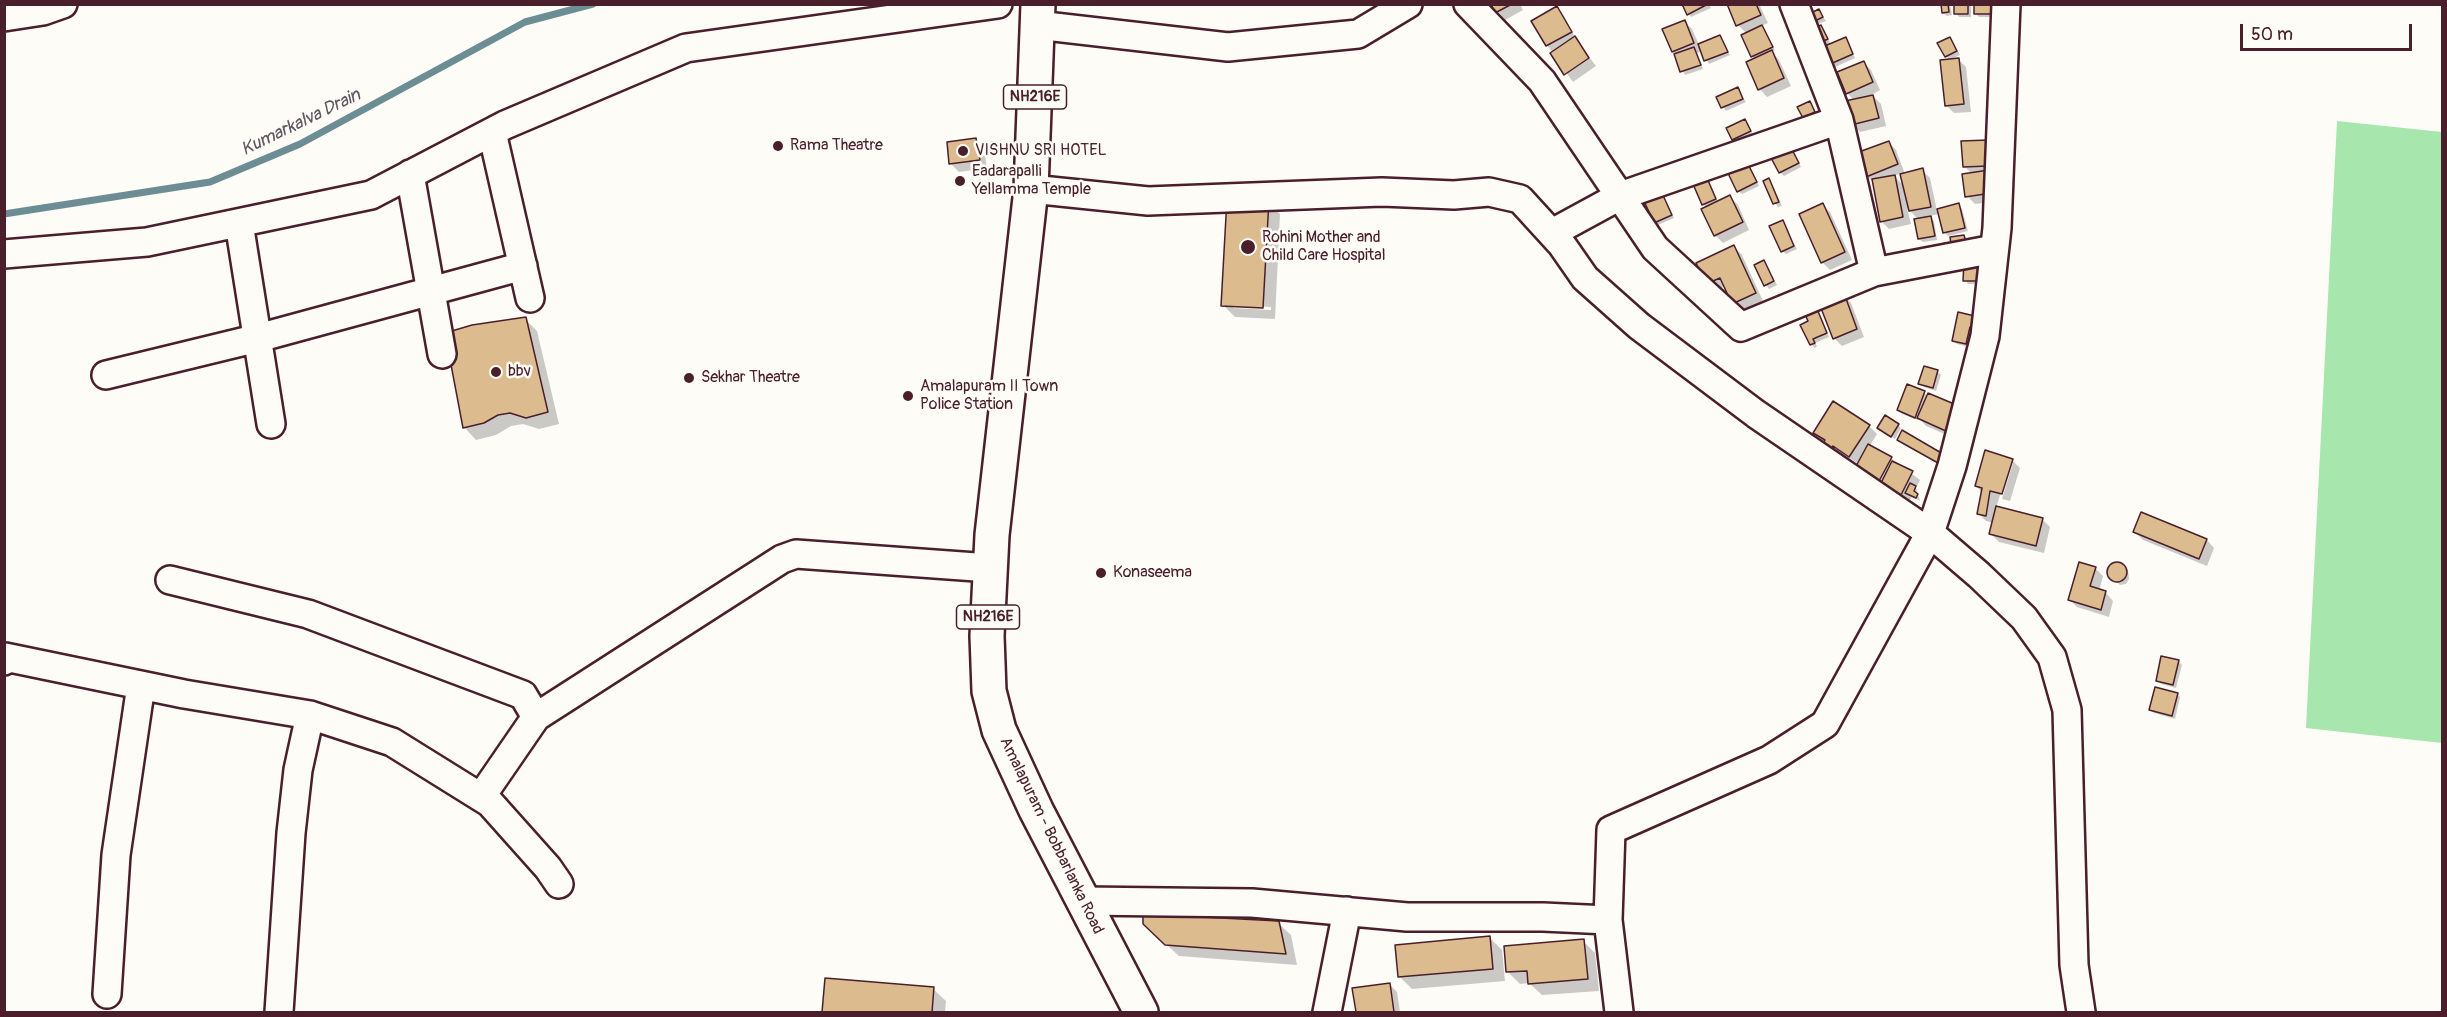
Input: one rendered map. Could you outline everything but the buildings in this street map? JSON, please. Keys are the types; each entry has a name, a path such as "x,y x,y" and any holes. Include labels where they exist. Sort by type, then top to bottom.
{"highway":[{"name":"Amalapuram - Bobbarlanka Road","path":"1037,15 1031,189 992,535 987,636 989,691 999,730 1036,810 1141,1012"}],"street":[{"path":"17,12 43,11 63,4"},
{"path":"4,254 147,242 371,195 492,132 686,48 998,4"},
{"path":"1037,15 1228,47 1358,34 1407,4"},
{"path":"1468,4 1542,81 1655,248 1741,327 1874,272 1994,249"},
{"path":"1794,4 1839,120 1874,272"},
{"path":"1618,1012 1608,920 1611,830 1769,760 1825,724 1930,533 1952,466 1985,336 1994,249 2006,4"},
{"path":"1552,232 1620,196 1839,120"},
{"path":"492,132 530,298"},
{"path":"410,174 442,354"},
{"path":"1031,189 1148,201 1382,192 1454,195 1489,192 1520,199 1552,232 1585,278 1639,326 1756,414 1930,533 2024,618 2052,657 2067,710 2074,965 2081,1012"},
{"path":"239,223 271,424"},
{"path":"106,375 258,338 523,266"},
{"path":"482,797 536,717 782,559 796,554 990,568"},
{"path":"170,580 318,618 523,695 536,717"},
{"path":"5,658 310,715 392,742 490,802 548,868 559,884"},
{"path":"107,994 116,855 141,685"},
{"path":"279,1012 291,833 298,770 310,715"},
{"path":"1082,901 1240,903 1407,917 1543,917 1608,920"},
{"path":"1327,1012 1347,911"}],"green space":[{"path":"2337,121 2442,132 2442,743 2306,728"}],"waterway":[{"name":"Kumarkalva Drain","path":"4,214 210,182 300,144 525,22 593,4"}],"place":[{"name":"Rama Theatre","path":"778,146"},
{"name":"VISHNU SRI HOTEL","path":"963,151"},
{"name":"Eadarapalli Yellamma Temple","path":"960,181"},
{"name":"Rohini Mother and Child Care Hospital","path":"1248,247"},
{"name":"bbv","path":"496,372"},
{"name":"Sekhar Theatre","path":"689,378"},
{"name":"Amalapuram II Town Police Station","path":"908,396"},
{"name":"Konaseema","path":"1101,573"}]}
